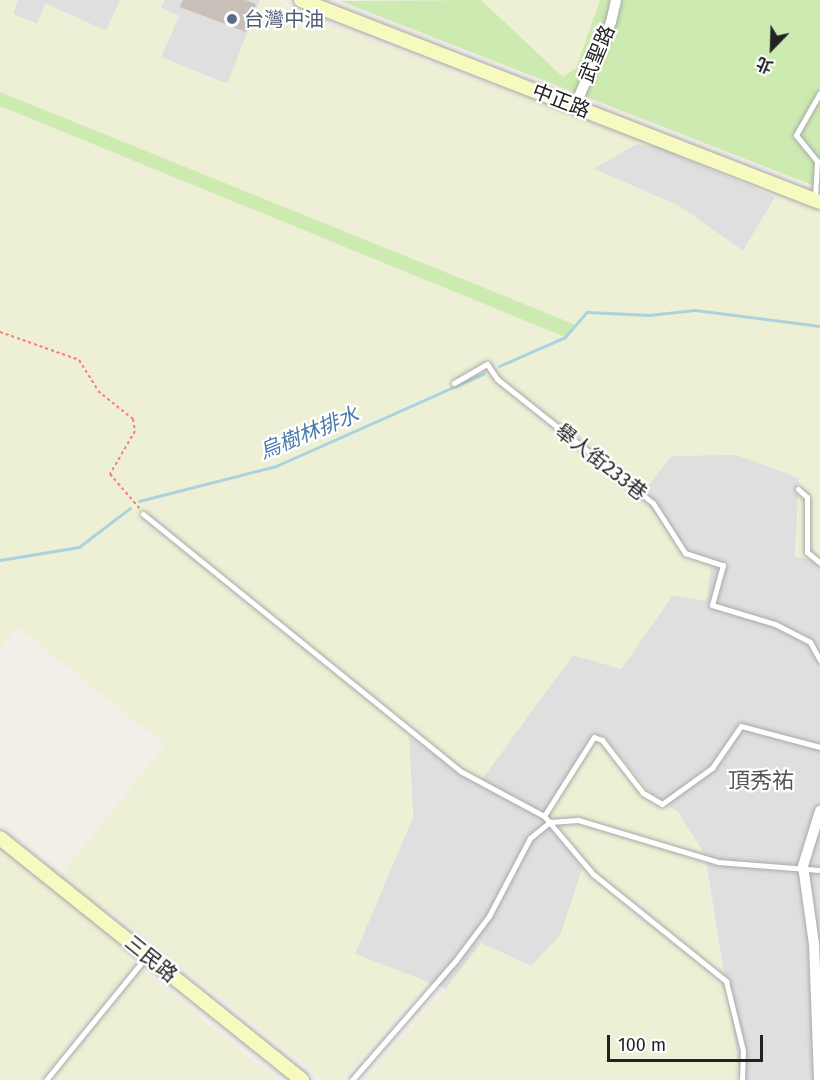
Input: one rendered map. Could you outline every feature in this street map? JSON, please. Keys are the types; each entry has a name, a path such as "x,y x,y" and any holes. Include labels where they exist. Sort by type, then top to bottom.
{"main road":[{"name":"中正路","path":"301,0 817,201"},
{"name":"三民路","path":"0,838 302,1080"}],"street":[{"name":"武聖路","path":"575,106 611,22 616,0"},
{"path":"819,1080 814,944 803,866 820,811"}],"lane":[{"path":"817,201 817,161 796,135 820,93"},
{"name":"舉人街233巷","path":"454,383 487,364 497,379 653,503 685,553 723,564 712,605 775,624 810,642 820,660"},
{"path":"798,489 807,497 807,552 820,563"},
{"path":"143,514 462,772 544,816 593,874 726,981 743,1051 742,1080"},
{"path":"544,816 594,737 602,740 644,793 663,804 712,768 741,726 820,747"},
{"path":"352,1080 456,960 489,916 530,838 550,822 578,820 718,862 803,866 820,870"},
{"path":"46,1080 147,956"}],"path":[{"path":"0,332 79,360 98,391 133,419 135,430 110,474 133,496 143,514"}],"shaded area":[{"path":"18,0 120,0 107,31 46,4 37,24 13,14"},
{"path":"164,0 260,0 228,84 161,57 179,16 161,8"},
{"path":"636,144 655,146 775,197 743,251 679,206 593,169"},
{"path":"672,455 737,455 800,478 795,556 820,562 820,1080 741,1080 706,861 582,870 560,936 531,966 481,943 446,989 355,954 413,817 409,736 479,783 573,655 621,668 673,595 684,555 641,494"}],"green space":[{"path":"0,0 18,0 13,14 37,24 45,4 106,31 120,0 164,0 161,8 179,16 161,57 227,84 260,0 277,0 316,20 655,146 636,144 594,169 679,206 743,251 775,197 820,207 820,562 795,556 799,478 737,455 672,456 641,494 683,555 712,560 706,601 673,595 621,669 573,655 479,783 409,737 413,817 355,954 427,982 342,1080 324,1080 112,912 103,922 142,953 41,1080 0,1080 0,840 54,883 165,745 18,627 0,648 0,106 565,337 575,325 0,92"},
{"path":"481,0 600,0 576,68 563,77"},
{"path":"481,0 563,77 576,68 600,0 820,0 820,188 340,1"},
{"path":"0,92 576,325 565,337 0,106"},
{"path":"595,735 604,736 654,797 678,812 703,851 741,1080 364,1080 446,989 481,943 531,966 560,936 582,870 548,815"},
{"path":"137,966 276,1080 47,1080"}],"building":[{"name":"台灣中油","path":"183,0 245,0 256,4 246,32 180,7"}],"waterway":[{"name":"烏樹林排水","path":"499,366 565,337 587,312 649,315 695,310 820,326"},
{"name":"烏樹林排水","path":"139,501 276,466 483,374"},
{"name":"烏樹林排水","path":"0,560 79,547 130,508"}],"place":[{"name":"台灣中油","path":"232,19"}],"district":[{"name":"頂秀祐","path":"761,781"}]}
